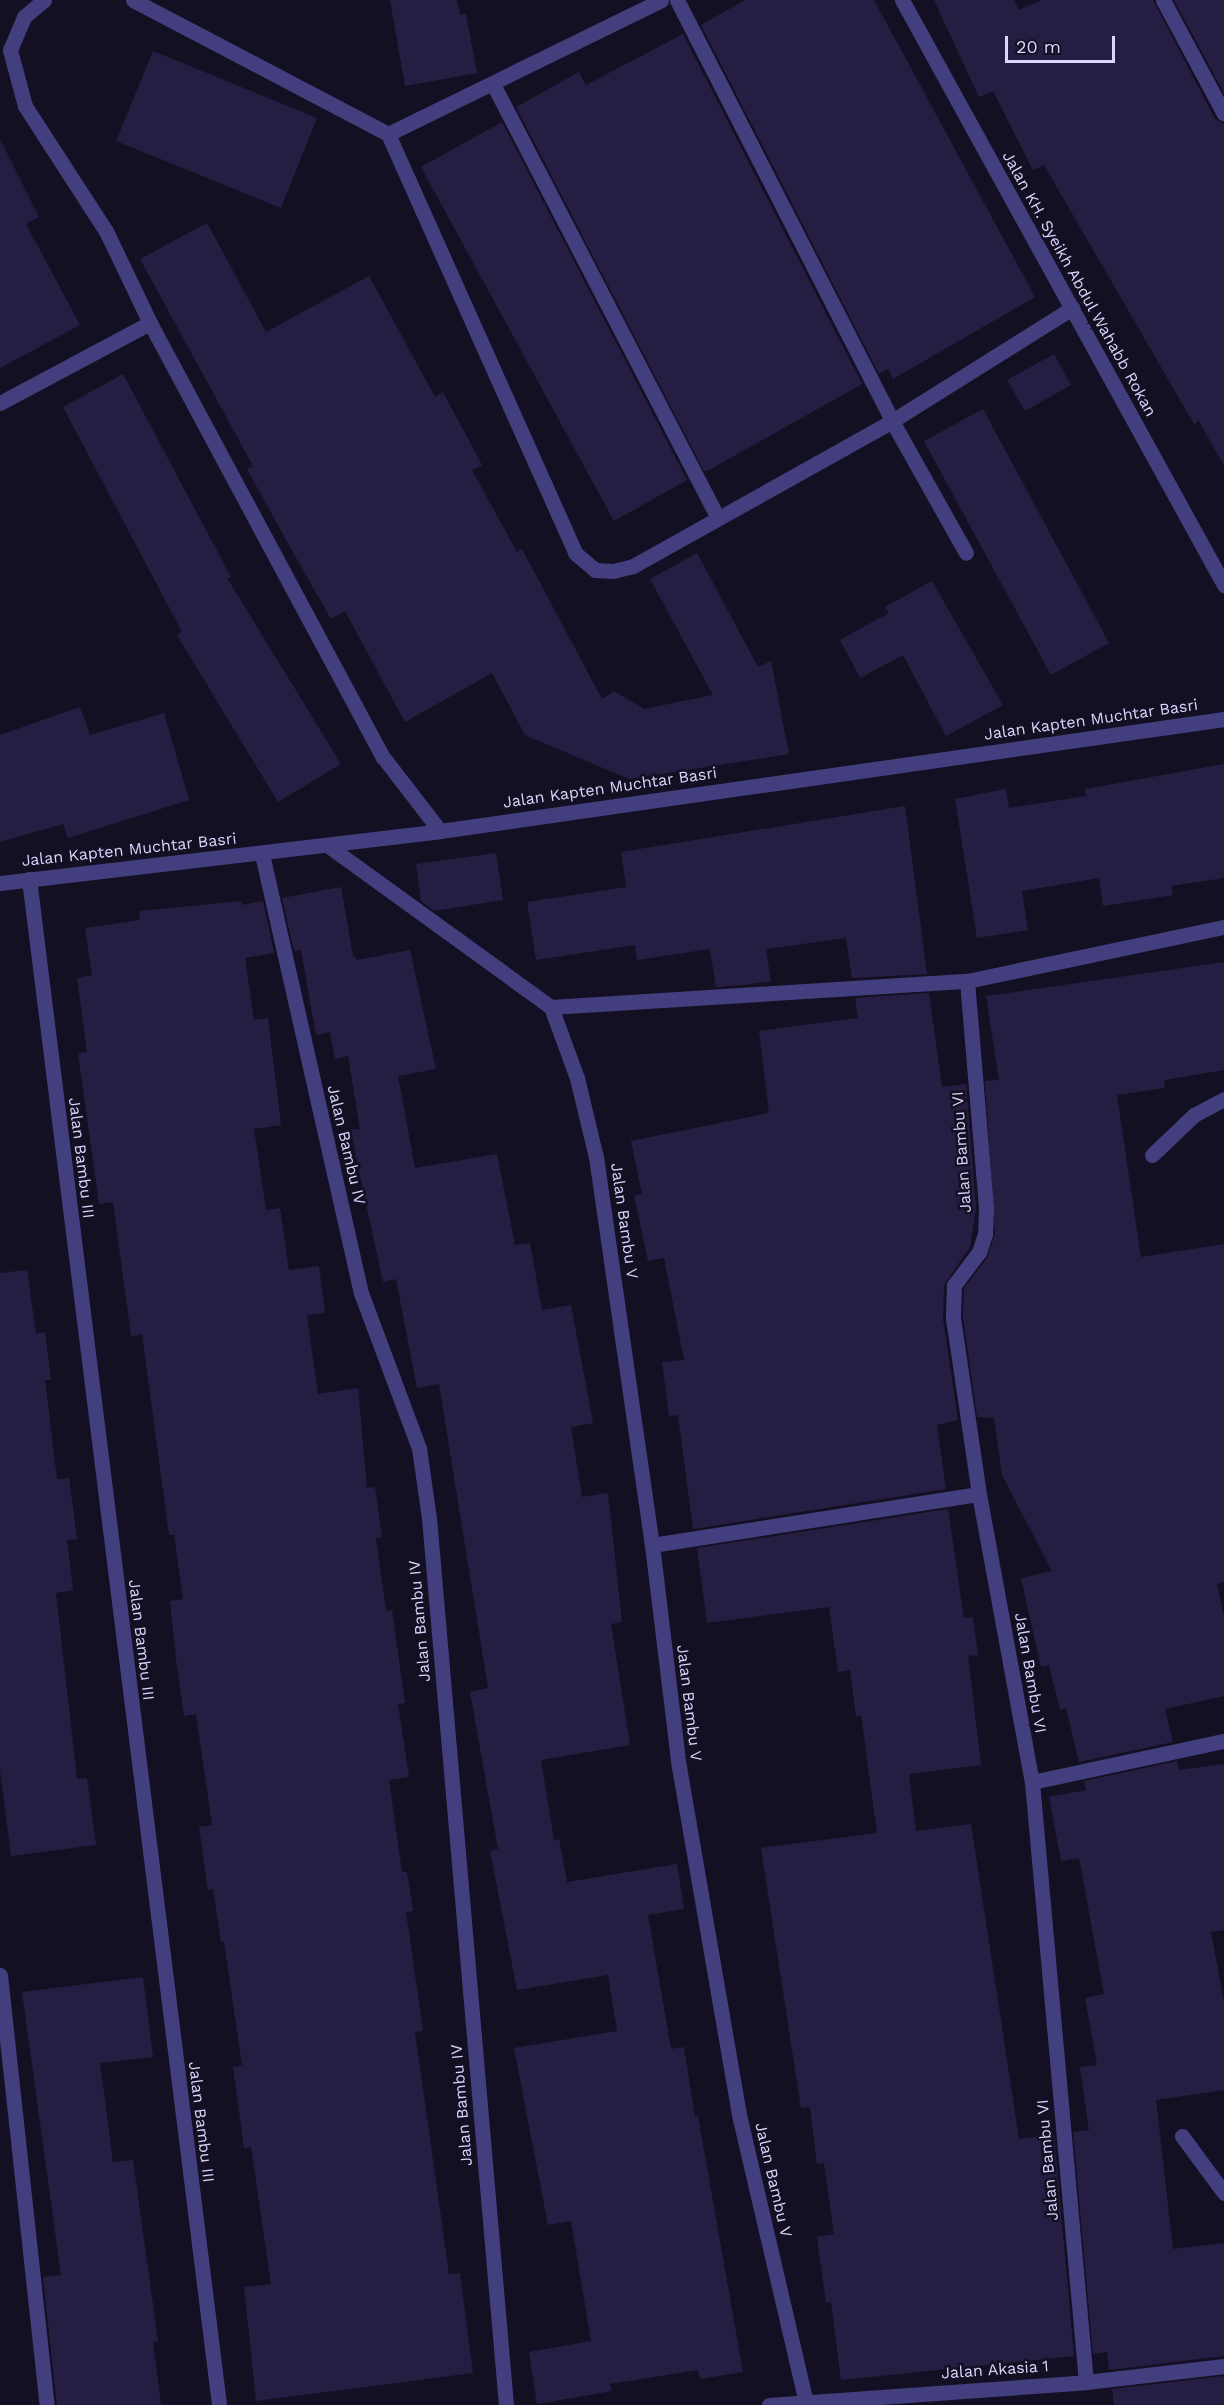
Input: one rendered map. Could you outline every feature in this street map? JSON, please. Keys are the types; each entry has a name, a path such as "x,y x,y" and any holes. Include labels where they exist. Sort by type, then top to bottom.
{"street":[{"path":"44,0 24,17 10,50 12,70 25,106 106,231 150,323 383,756 440,831"},
{"path":"133,0 388,134 575,553 595,570 613,571 633,566 892,421 1072,308"},
{"path":"388,134 661,0"},
{"path":"677,0 892,421 966,553"},
{"name":"Jalan KH. Syeikh Abdul Wahabb Rokan","path":"902,0 1224,585"},
{"path":"1163,0 1224,114"},
{"path":"493,84 718,518"},
{"path":"0,403 150,323"},
{"name":"Jalan Kapten Muchtar Basri","path":"0,883 262,854 440,831 1224,719"},
{"path":"327,845 551,1007 967,981 1224,927"},
{"name":"Jalan Bambu IV","path":"262,854 361,1293 419,1448 429,1518 506,2405"},
{"name":"Jalan Bambu III","path":"29,879 219,2405"},
{"name":"Jalan Bambu VI","path":"967,981 986,1208 979,1252 954,1285 953,1318 979,1494 1032,1782 1086,2382"},
{"name":"Jalan Bambu V","path":"551,1007 577,1078 596,1157 652,1545 679,1767 740,2119 806,2402"},
{"path":"1152,1155 1194,1115 1224,1099"},
{"path":"652,1545 979,1494"},
{"path":"1032,1782 1224,1742"},
{"path":"0,1976 47,2405"},
{"path":"1182,2136 1224,2193"},
{"name":"Jalan Akasia 1","path":"769,2405 1086,2382 1224,2366"}],"building":[{"path":"390,0 457,0 460,15 466,14 477,73 405,86"},
{"path":"745,0 874,0 1035,297 893,379 888,369 879,374 701,25"},
{"path":"934,0 1014,0 1019,10 1042,0 1153,0 1215,119 1224,124 1224,466 1199,421 1194,424 1044,165 1033,170 993,91 979,97"},
{"path":"1174,0 1224,0 1224,93"},
{"path":"683,34 862,384 704,471 516,107 579,72 586,85"},
{"path":"153,51 317,118 281,208 116,141"},
{"path":"502,122 687,480 614,521 421,167"},
{"path":"0,139 39,217 26,224 80,325 0,368"},
{"path":"207,223 266,332 369,276 435,397 443,392 482,465 472,470 517,552 522,549 602,699 614,691 644,709 713,695 650,579 697,553 758,667 771,661 789,754 629,779 525,735 492,673 405,722 345,611 331,619 247,469 253,466 140,259"},
{"path":"1054,354 1071,385 1025,411 1007,380"},
{"path":"123,374 231,577 227,578 341,764 278,802 177,635 182,632 63,407"},
{"path":"983,409 1109,643 1051,675 924,441"},
{"path":"932,581 1003,705 946,736 903,655 860,678 840,640 889,613 885,607"},
{"path":"80,707 90,735 164,713 189,800 68,838 63,824 0,842 0,735"},
{"path":"1224,764 1224,878 1171,886 1173,895 1103,906 1099,878 1022,891 1028,930 977,938 955,799 1006,789 1009,808 1086,796 1085,789"},
{"path":"905,806 927,974 852,978 846,938 766,949 771,981 716,987 710,949 637,960 635,945 536,960 527,902 626,887 621,852"},
{"path":"496,853 503,900 434,911 421,901 416,864"},
{"path":"341,887 353,956 357,960 410,950 436,1069 398,1076 415,1168 497,1154 515,1245 530,1243 542,1310 571,1305 593,1423 571,1427 582,1497 608,1493 622,1622 611,1624 630,1745 541,1760 554,1840 559,1839 567,1882 677,1864 684,1909 648,1915 671,2049 684,2047 743,2372 700,2379 698,2370 610,2384 612,2391 537,2404 529,2352 591,2341 571,2221 548,2225 514,2048 617,2031 608,1975 517,1990 490,1851 498,1849 470,1692 488,1688 439,1384 417,1388 396,1279 383,1282 359,1172 351,1130 360,1129 348,1056 335,1059 330,1032 316,1035 301,950 294,951 282,898"},
{"path":"242,901 242,905 263,901 274,953 245,958 254,1020 268,1018 281,1125 254,1129 266,1210 280,1208 289,1270 319,1266 325,1313 307,1315 318,1394 358,1388 367,1488 375,1487 382,1537 376,1538 386,1611 392,1610 405,1703 398,1704 409,1777 389,1780 402,1872 407,1872 413,1911 406,1912 423,2031 415,2032 449,2274 460,2273 473,2373 256,2401 244,2287 271,2284 251,2147 244,2148 233,2067 242,2065 224,1942 221,1942 213,1889 208,1890 199,1827 212,1825 196,1714 184,1716 176,1659 170,1601 183,1599 174,1535 169,1535 142,1334 131,1336 113,1202 99,1204 78,1053 87,1052 77,978 92,975 85,928 140,920 139,911"},
{"path":"1224,962 1224,1070 1164,1080 1165,1088 1117,1095 1141,1257 1224,1244 1224,1582 1217,1584 1224,1616 1224,1696 1165,1709 1173,1742 1079,1762 1066,1708 1060,1710 1049,1665 1041,1667 1021,1578 1052,1571 1002,1475 994,1418 977,1417 963,1317 964,1288 987,1258 995,1234 985,1081 999,1080 986,996"},
{"path":"929,993 942,1087 966,1084 976,1208 970,1247 944,1285 943,1319 958,1420 937,1425 946,1489 693,1529 678,1415 669,1416 662,1362 684,1360 664,1258 648,1261 634,1195 642,1194 631,1141 769,1113 759,1031 858,1018 855,998"},
{"path":"27,1270 36,1334 45,1332 51,1380 45,1380 57,1479 69,1478 77,1539 67,1540 73,1590 56,1593 77,1779 87,1778 96,1845 11,1856 0,1770 0,1273"},
{"path":"948,1509 964,1618 973,1617 978,1655 968,1656 981,1765 909,1774 916,1831 971,1824 1019,2139 1054,2135 1074,2356 841,2380 831,2302 826,2303 817,2237 834,2234 824,2163 817,2164 810,2107 801,2108 761,1848 877,1833 861,1715 856,1716 850,1670 838,1672 829,1607 707,1623 697,1548"},
{"path":"1177,1761 1179,1770 1224,1764 1224,1930 1211,1932 1224,2003 1224,2090 1156,2100 1173,2249 1224,2243 1224,2356 1109,2370 1107,2352 1093,2354 1073,2132 1089,2130 1080,2067 1097,2065 1085,1998 1104,1994 1079,1858 1061,1861 1049,1797 1086,1790 1084,1781"},
{"path":"143,1977 153,2057 100,2063 113,2162 133,2160 158,2341 153,2342 161,2405 57,2405 43,2277 61,2275 22,1992"},
{"path":"1224,2376 1224,2405 1114,2405 1112,2389"}]}
